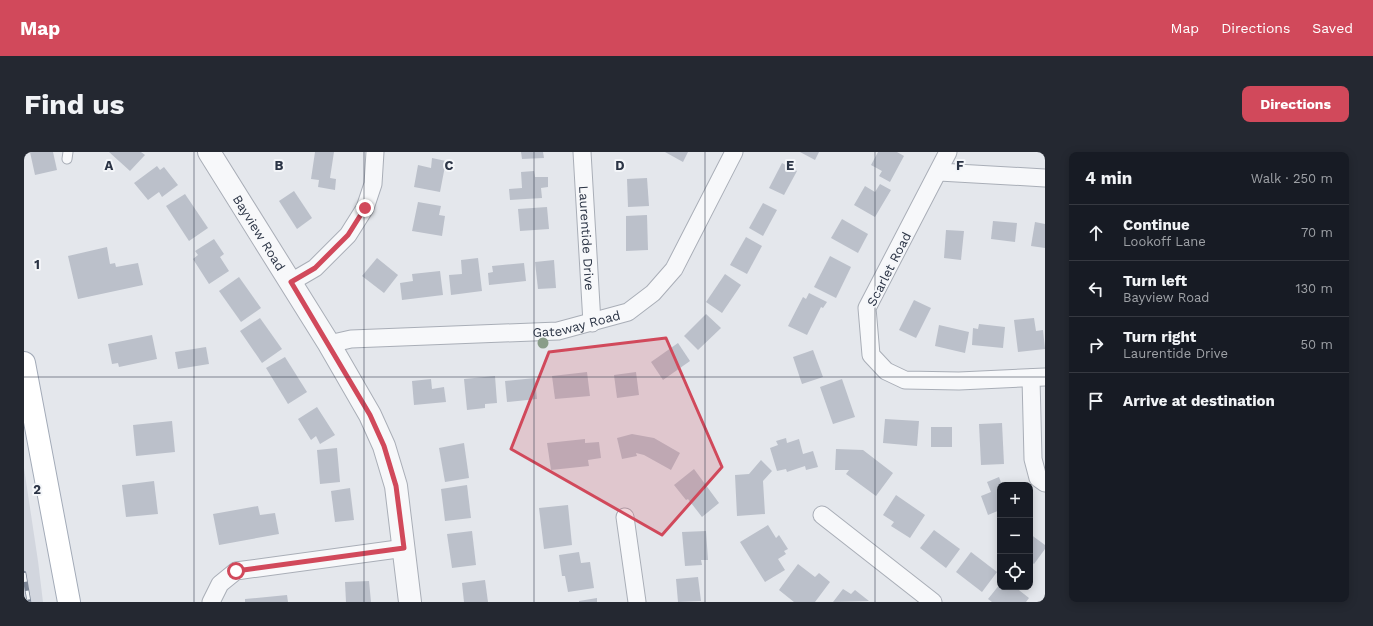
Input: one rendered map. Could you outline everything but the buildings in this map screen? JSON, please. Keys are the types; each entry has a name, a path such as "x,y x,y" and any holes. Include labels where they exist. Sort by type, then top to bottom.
{"main road":[{"path":"24,363 69,602"}],"street":[{"path":"291,282 315,268 348,235 365,208 373,184 375,152"},
{"name":"Laurentide Drive","path":"582,152 592,323"},
{"name":"Gateway Road","path":"329,344 351,339 558,331 628,312 653,294 674,270 734,152"},
{"name":"Scarlet Road","path":"948,152 939,172 867,308 871,355 886,371 906,380 959,381 1038,378"},
{"name":"Bayview Road","path":"216,155 370,415 384,446 396,486 410,602"},
{"path":"939,172 1045,178"},
{"path":"1038,378 1033,459 1038,478 1045,483"},
{"path":"822,515 933,602"},
{"path":"625,517 637,602"},
{"path":"212,602 220,584 236,571 404,548"}],"highlighted area":[{"path":"666,338 722,467 662,535 511,449 549,352"}],"shaded area":[{"path":"24,468 38,561 43,602 24,602"}],"railway":[{"path":"24,573 29,602"}],"route":[{"path":"236,571 404,548 396,486 384,446 370,415 291,282 315,268 348,235 365,208"}]}
